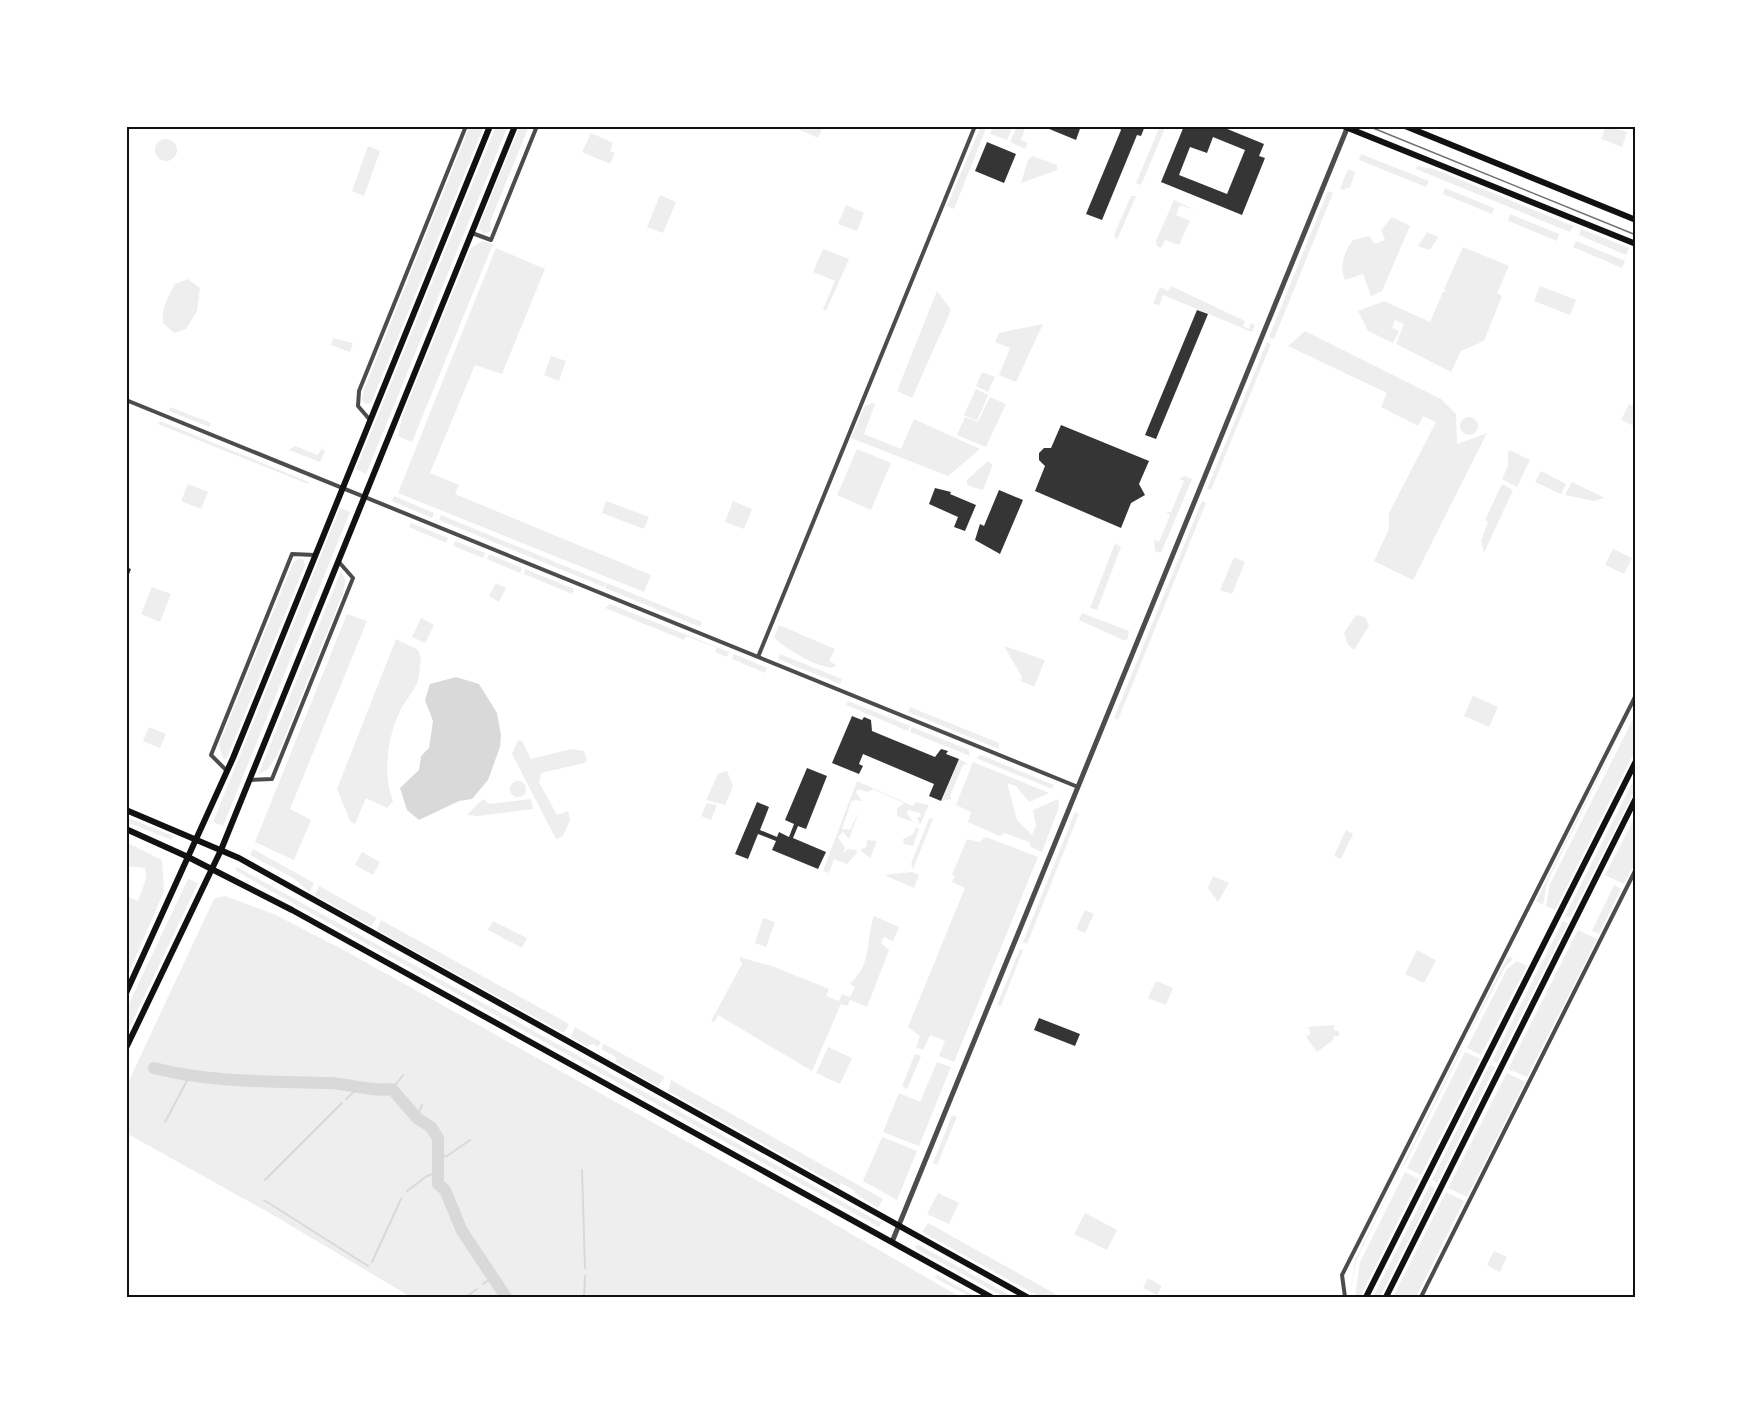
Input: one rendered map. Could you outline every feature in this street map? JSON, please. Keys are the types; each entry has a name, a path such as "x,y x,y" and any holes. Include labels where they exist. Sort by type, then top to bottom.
{"main road":[{"path":"126,993 227,771 490,126"},
{"path":"126,1048 221,850 515,126"},
{"path":"1346,126 1636,244"},
{"path":"1405,126 1636,220"},
{"path":"1366,1297 1636,761"},
{"path":"1386,1297 1636,798"},
{"path":"126,810 221,850 1027,1297"},
{"path":"126,829 212,868 303,916 992,1297"}],"street":[{"path":"370,420 358,406 359,391 466,126"},
{"path":"472,232 490,240 537,126"},
{"path":"758,657 975,126"},
{"path":"892,1242 1346,126"},
{"path":"126,400 1078,787"},
{"path":"227,771 212,755 292,554 315,555"},
{"path":"248,780 272,779 294,726 353,578 337,560"},
{"path":"1345,1297 1342,1275 1636,695"},
{"path":"1421,1297 1636,869"}],"shaded area":[{"path":"470,126 484,126 371,403 366,404 362,400 363,392"},
{"path":"496,126 508,126 366,474 356,469"},
{"path":"520,126 529,126 490,222 491,231 484,234 479,229 480,224"},
{"path":"796,126 823,126 818,138"},
{"path":"981,126 987,126 954,209 947,206"},
{"path":"993,126 1013,126 1007,140 990,134"},
{"path":"1017,126 1026,126 1021,140 1028,143 1025,149 1010,142"},
{"path":"1160,126 1166,126 1141,185 1136,183"},
{"path":"1606,126 1627,132 1622,147 1601,139"},
{"path":"591,133 613,143 610,151 615,153 610,164 582,152"},
{"path":"166,139 174,142 177,150 174,158 166,161 158,158 155,150 158,142"},
{"path":"368,146 380,151 364,196 352,191"},
{"path":"1361,154 1429,181 1426,187 1359,160"},
{"path":"1032,156 1057,165 1057,170 1021,183 1028,160"},
{"path":"1418,166 1434,169 1573,226 1570,232 1416,169"},
{"path":"1348,169 1355,172 1350,187 1343,190 1340,189"},
{"path":"1445,188 1494,208 1492,214 1443,194"},
{"path":"1328,191 1333,193 1274,339 1269,337"},
{"path":"660,195 676,202 663,233 647,227"},
{"path":"1131,196 1136,196 1117,240 1114,235"},
{"path":"1174,200 1195,210 1180,205 1176,215 1190,221 1179,245 1165,240 1161,248 1157,246 1156,241"},
{"path":"846,205 864,213 857,231 838,224"},
{"path":"1510,214 1559,234 1557,241 1508,221"},
{"path":"1392,217 1410,226 1382,291 1371,296 1363,274 1345,280 1342,270 1343,259 1353,240 1370,236 1374,244 1385,240 1381,230"},
{"path":"1581,229 1629,248 1626,255 1579,235"},
{"path":"1427,232 1438,237 1430,250 1418,246"},
{"path":"483,241 493,244 412,442 398,436 402,417 471,248"},
{"path":"1576,241 1625,261 1622,268 1573,247"},
{"path":"1463,247 1509,266 1497,293 1502,296 1484,341 1461,351 1451,372 1396,344 1404,324 1395,320 1392,328 1399,331 1393,343 1368,331 1358,311 1384,301 1430,322 1443,292 1447,291 1444,289"},
{"path":"496,248 545,269 502,374 475,365 430,473 459,485 455,494 651,575 644,592 398,493"},
{"path":"823,249 849,259 826,311 823,309 835,281 813,272"},
{"path":"188,279 200,288 197,311 186,329 174,333 163,323 164,307 175,284"},
{"path":"1171,286 1245,321 1243,326 1249,329 1251,323 1255,325 1252,332 1163,295 1159,306 1153,303 1160,287 1168,291"},
{"path":"1540,286 1576,300 1570,315 1534,301"},
{"path":"937,291 951,310 912,398 897,391"},
{"path":"1043,324 1016,382 999,375 1010,348 995,342 999,333"},
{"path":"1305,331 1441,399 1456,414 1457,444 1487,433 1413,580 1374,561 1389,529 1389,513 1436,422 1423,416 1418,426 1381,407 1387,393 1288,346"},
{"path":"333,338 353,343 350,352 331,345"},
{"path":"1267,342 1271,344 1211,490 1207,489"},
{"path":"551,356 566,361 559,381 544,375"},
{"path":"982,372 995,377 988,392 976,386"},
{"path":"976,389 988,395 977,421 964,415"},
{"path":"990,397 1006,404 986,447 957,435 965,417 978,422"},
{"path":"875,404 864,434 901,449 914,419 980,449 948,476 851,438 865,406"},
{"path":"1629,404 1636,407 1636,427 1621,420"},
{"path":"170,407 211,423 209,427 169,411"},
{"path":"1469,417 1475,420 1478,426 1475,432 1469,435 1463,432 1460,426 1463,420"},
{"path":"160,421 309,482 308,484 158,424"},
{"path":"324,444 322,450 325,451 320,462 289,450 295,446 318,455"},
{"path":"857,449 891,463 871,510 837,495"},
{"path":"1508,451 1530,460 1517,487 1502,479 1508,466"},
{"path":"988,461 992,467 983,490 967,485 967,480"},
{"path":"1541,471 1566,484 1561,494 1535,482"},
{"path":"1184,476 1192,479 1161,553 1155,551 1154,540 1159,542 1170,515 1166,512 1171,512 1184,481 1179,479"},
{"path":"1572,482 1605,498 1594,501 1565,495"},
{"path":"188,484 208,492 201,509 181,501"},
{"path":"1502,484 1513,490 1484,553 1481,541 1488,522 1485,520"},
{"path":"394,496 434,513 432,518 392,501"},
{"path":"606,501 649,517 644,529 602,513"},
{"path":"733,501 752,509 744,529 725,522"},
{"path":"1202,501 1206,503 1118,720 1114,718"},
{"path":"340,508 350,512 223,826 213,822"},
{"path":"441,515 606,583 604,587 439,520"},
{"path":"411,523 448,538 446,543 409,527"},
{"path":"455,541 485,553 483,558 454,546"},
{"path":"1115,543 1121,547 1097,610 1090,608"},
{"path":"1613,549 1632,558 1624,574 1605,565"},
{"path":"489,554 522,568 520,573 487,559"},
{"path":"1234,557 1245,562 1232,594 1220,590"},
{"path":"298,559 303,559 305,565 227,758 223,759 219,745 293,563"},
{"path":"525,569 574,589 572,594 524,574"},
{"path":"341,571 345,580 343,593 277,756 268,769 258,775"},
{"path":"496,583 506,588 499,602 489,596"},
{"path":"607,583 702,622 700,627 605,588"},
{"path":"152,587 171,594 160,622 141,614"},
{"path":"610,604 729,652 727,657 715,652 717,648 686,636 684,640 605,608"},
{"path":"1082,613 1129,631 1127,640 1079,620"},
{"path":"347,614 367,621 290,809 311,820 294,860 255,842"},
{"path":"1356,615 1365,617 1369,626 1354,650 1348,645 1344,633"},
{"path":"421,618 434,625 425,643 412,637"},
{"path":"779,625 835,649 829,661 836,665 835,667 822,666 803,658 778,642 774,637"},
{"path":"396,639 418,650 421,658 418,681 396,719 390,742 387,767 393,801 387,808 366,798 355,824 350,821 337,789"},
{"path":"1004,646 1045,660 1034,687 1021,681 1022,677"},
{"path":"734,654 767,668 765,673 732,659"},
{"path":"780,654 842,679 840,684 778,659"},
{"path":"456,677 479,684 497,713 501,735 500,747 488,780 472,799 459,801 419,820 407,810 400,788 419,770 421,756 429,748 433,721 425,700 430,684"},
{"path":"1473,696 1498,707 1489,727 1464,716"},
{"path":"848,701 910,726 908,731 846,705"},
{"path":"910,707 999,743 999,749 908,712"},
{"path":"1633,708 1547,883 1543,905 1536,901"},
{"path":"1636,713 1636,749 1555,910 1546,906 1550,884"},
{"path":"149,727 166,734 160,748 143,741"},
{"path":"912,727 969,750 970,756 910,732"},
{"path":"518,740 522,741 531,759 571,749 584,751 587,760 584,763 541,773 539,782 557,815 568,811 570,820 563,836 556,839 512,754"},
{"path":"981,755 1054,785 1052,789 976,758"},
{"path":"959,759 968,764 963,765 950,796 952,799 942,801"},
{"path":"973,762 1049,793 1029,802 1016,786 1007,783 1017,820 1032,835 1036,826 1033,810 1058,799 1059,807 1042,852 1031,847 1029,842 1005,833 1000,836 968,822 971,812 956,805"},
{"path":"727,771 733,786 725,805 706,800 718,774"},
{"path":"1636,775 1636,788 1570,918 1565,916"},
{"path":"515,781 521,781 526,789 524,795 515,797 510,792 510,786"},
{"path":"857,781 913,806 915,802 929,805 920,825 917,817 921,817 920,813 910,810 906,812 913,822 897,816 897,809 904,803 873,789 867,792 858,789 856,792 862,801 851,802 842,829 850,830 859,811 849,839 843,832 838,837 845,848 844,852 847,851 846,849 856,850 857,853 847,864 834,859 829,873 823,871"},
{"path":"483,799 489,804 531,799 533,809 478,816 467,815"},
{"path":"707,803 717,805 711,820 701,816"},
{"path":"1075,812 1079,814 1027,944 1023,942"},
{"path":"1636,815 1636,861 1624,884 1605,875"},
{"path":"126,817 173,836 172,840 126,822"},
{"path":"934,818 913,869 911,864 929,819"},
{"path":"916,827 919,829 913,846 904,844 903,839 913,834"},
{"path":"1346,830 1353,834 1341,859 1334,856"},
{"path":"986,837 1038,857 954,1062 939,1056 945,1041 930,1035 923,1050 916,1047 920,1036 908,1027 965,888 952,882 955,876 952,875 967,839 979,842"},
{"path":"867,840 877,841 870,858 860,850 866,847"},
{"path":"126,842 162,860 164,891 126,980 126,896 138,901 146,879 145,868 126,866"},
{"path":"253,849 314,883 310,892 293,878 250,855"},
{"path":"362,852 380,862 373,875 355,865"},
{"path":"237,867 881,1223 879,1227 260,885 235,870"},
{"path":"912,872 919,875 914,888 884,875"},
{"path":"1213,876 1229,883 1218,902 1208,888"},
{"path":"188,879 198,883 126,1035 126,1010"},
{"path":"1614,885 1621,889 1599,934 1592,931"},
{"path":"319,886 377,918 371,926 315,895"},
{"path":"225,896 274,914 349,953 817,1214 960,1297 411,1297 273,1215 126,1133 126,1087 214,899"},
{"path":"1085,910 1094,914 1085,933 1076,929"},
{"path":"874,916 899,927 893,941 884,937 881,943 889,950 867,1007 850,1000 847,1006 841,1004 812,1071 718,1015 714,1022 711,1021 742,964 739,957 772,966 829,989 826,996 839,1001 842,994 850,997 855,987 850,984 865,960"},
{"path":"763,918 775,922 766,947 755,943"},
{"path":"381,920 569,1024 564,1033 377,930"},
{"path":"493,921 527,938 522,948 488,930"},
{"path":"1563,921 1568,923 1497,1063 1492,1061"},
{"path":"1578,930 1597,939 1527,1077 1508,1069"},
{"path":"1020,949 1023,950 1001,1006 997,1005"},
{"path":"1417,950 1436,960 1424,983 1405,974"},
{"path":"1508,956 1513,959 1505,967 1462,1047"},
{"path":"1517,961 1527,966 1481,1055 1467,1048 1507,969"},
{"path":"1156,981 1173,988 1166,1005 1148,998"},
{"path":"1334,1025 1334,1030 1339,1031 1339,1036 1334,1036 1333,1040 1317,1052 1306,1037 1311,1033 1308,1027"},
{"path":"575,1027 601,1042 598,1047 593,1044 587,1046 571,1037"},
{"path":"604,1044 665,1077 658,1086 616,1062 616,1057 601,1049"},
{"path":"828,1047 852,1058 840,1084 816,1073"},
{"path":"1462,1050 1404,1166 1403,1165"},
{"path":"1465,1052 1480,1059 1421,1175 1407,1168"},
{"path":"915,1054 921,1056 907,1089 902,1086"},
{"path":"937,1062 951,1067 919,1146 883,1132 899,1093 920,1102"},
{"path":"1490,1064 1495,1067 1437,1183 1432,1180"},
{"path":"1507,1073 1525,1082 1467,1197 1448,1188"},
{"path":"671,1080 883,1199 878,1208 841,1183 839,1186 668,1091"},
{"path":"952,1115 957,1117 937,1165 933,1163"},
{"path":"882,1137 917,1151 897,1200 863,1181"},
{"path":"1400,1170 1356,1261 1350,1297 1355,1260"},
{"path":"1405,1172 1419,1179 1360,1297 1355,1297 1360,1262"},
{"path":"1430,1185 1435,1188 1380,1297 1373,1297"},
{"path":"1446,1192 1464,1201 1416,1297 1393,1297"},
{"path":"938,1193 959,1203 949,1224 927,1214"},
{"path":"1085,1213 1117,1230 1107,1250 1074,1234"},
{"path":"928,1223 1061,1297 1040,1297 922,1232"},
{"path":"917,1244 1013,1297 1004,1297 915,1248"},
{"path":"1494,1251 1507,1257 1500,1272 1487,1265"},
{"path":"937,1275 977,1297 971,1297 935,1278"},
{"path":"1148,1278 1162,1286 1157,1295 1143,1288"}],"building":[{"path":"1042,126 1081,126 1076,140"},
{"path":"1118,126 1145,126 1141,136 1137,135 1102,220 1086,214 1121,130"},
{"path":"1184,126 1220,126 1264,144 1259,156 1265,158 1242,215 1161,182","holes":["1213,137 1245,150 1227,194 1179,175 1190,147 1207,153"]},
{"path":"987,142 1016,154 1004,183 975,171"},
{"path":"1197,310 1208,314 1156,439 1145,435"},
{"path":"1061,425 1149,461 1139,484 1145,495 1131,503 1121,528 1035,491 1045,466 1039,460 1039,453 1044,448 1051,448"},
{"path":"935,488 951,492 950,494 976,505 965,531 954,527 958,517 929,504"},
{"path":"999,490 1023,500 1000,554 975,540 980,524 984,526"},
{"path":"126,567 131,569 126,582"},
{"path":"852,716 862,720 864,717 871,720 872,731 935,757 941,749 948,751 946,754 959,759 941,801 929,796 934,784 863,754 859,764 863,766 859,774 832,763"},
{"path":"807,768 827,776 806,829 798,826 793,838 826,852 818,869 772,850 776,841 758,834 748,859 735,854 757,802 769,807 760,830 777,837 779,832 789,837 794,824 785,820"},
{"path":"1039,1018 1080,1034 1075,1046 1034,1030"}],"waterway":[{"path":"154,1068 219,1079 329,1083 392,1089 417,1118 431,1127 438,1138 438,1184 445,1190 462,1231 506,1297"},
{"path":"392,1089 403,1075"},
{"path":"165,1122 189,1077"},
{"path":"346,1099 359,1087"},
{"path":"265,1180 342,1103"},
{"path":"417,1118 422,1105"},
{"path":"439,1157 447,1156 470,1140"},
{"path":"582,1170 585,1268"},
{"path":"407,1191 427,1176 438,1172"},
{"path":"372,1262 401,1199"},
{"path":"264,1200 368,1266"},
{"path":"483,1284 494,1276"},
{"path":"584,1297 585,1276"},
{"path":"466,1297 477,1289"}],"tram line":[{"path":"1368,126 1636,235"}]}
